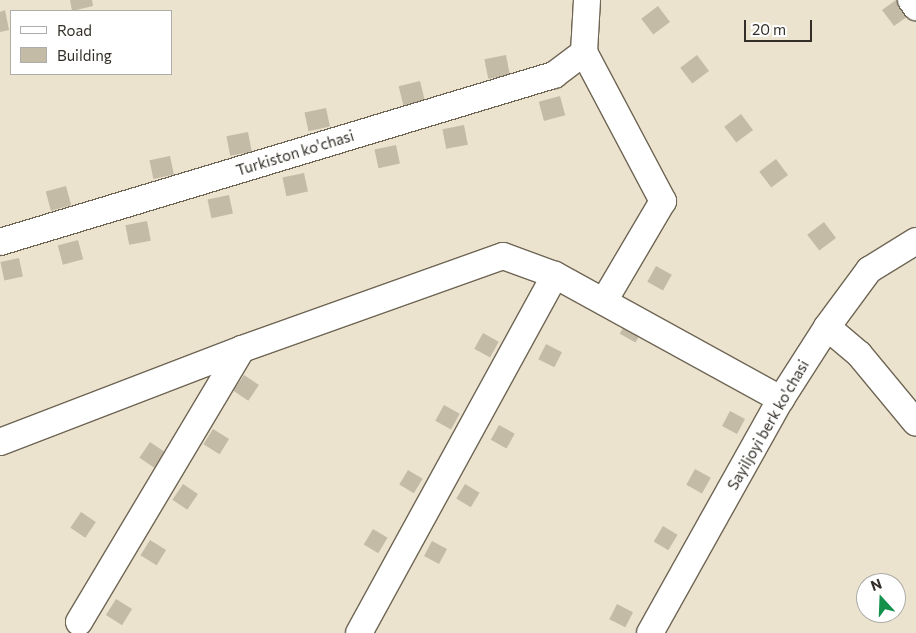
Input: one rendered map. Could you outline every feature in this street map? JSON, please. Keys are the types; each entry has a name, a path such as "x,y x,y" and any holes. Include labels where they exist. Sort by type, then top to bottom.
{"street":[{"path":"587,0 584,52 663,201 604,302"},
{"path":"911,0 916,7"},
{"name":"Turkiston ko'chasi","path":"0,242 554,75 584,52"},
{"name":"Sayiljoyi berk ko'chasi","path":"650,633 781,399 826,327 870,270 916,242"},
{"path":"0,442 242,349 503,256 555,275 781,399"},
{"path":"359,633 555,275"},
{"path":"826,327 859,354 916,423"},
{"path":"79,622 242,349"}],"building":[{"path":"70,0 92,0 93,6 72,10"},
{"path":"896,0 901,0 911,14 894,26 882,10"},
{"path":"658,6 670,22 653,35 641,19"},
{"path":"5,10 9,30 0,32 0,12"},
{"path":"506,55 510,75 488,79 484,59"},
{"path":"697,55 709,71 692,84 680,68"},
{"path":"420,81 425,101 404,107 399,86"},
{"path":"560,96 565,115 544,121 539,102"},
{"path":"326,108 330,127 308,131 304,113"},
{"path":"741,114 753,130 736,143 724,127"},
{"path":"464,125 468,145 446,149 442,129"},
{"path":"248,132 252,152 230,156 226,136"},
{"path":"396,145 400,164 378,168 374,150"},
{"path":"170,156 174,175 153,179 149,160"},
{"path":"776,159 788,175 771,188 759,172"},
{"path":"304,173 308,192 286,196 282,178"},
{"path":"66,186 71,205 51,211 46,191"},
{"path":"229,195 233,214 211,218 207,200"},
{"path":"147,221 151,241 129,245 125,225"},
{"path":"824,222 836,238 819,251 807,235"},
{"path":"78,240 83,259 63,265 58,245"},
{"path":"19,258 23,277 4,281 0,262"},
{"path":"656,266 672,275 663,290 647,282"},
{"path":"628,319 644,328 636,343 620,334"},
{"path":"483,333 499,342 490,357 474,349"},
{"path":"546,344 562,352 554,367 538,359"},
{"path":"244,375 259,385 248,401 233,391"},
{"path":"444,405 460,414 451,429 435,421"},
{"path":"730,411 745,419 737,434 722,426"},
{"path":"499,425 515,434 507,449 491,440"},
{"path":"213,429 229,439 220,454 203,444"},
{"path":"150,442 165,452 154,468 139,458"},
{"path":"695,469 711,478 702,493 686,485"},
{"path":"408,470 423,479 414,493 399,485"},
{"path":"183,484 198,494 187,510 172,500"},
{"path":"465,484 480,493 471,507 456,499"},
{"path":"81,512 96,522 85,538 70,528"},
{"path":"663,526 678,535 668,550 654,541"},
{"path":"373,529 388,538 378,553 364,544"},
{"path":"150,540 166,550 157,565 140,555"},
{"path":"432,541 447,549 439,564 424,556"},
{"path":"116,599 132,609 122,625 106,615"},
{"path":"617,604 633,612 625,627 609,619"}]}
